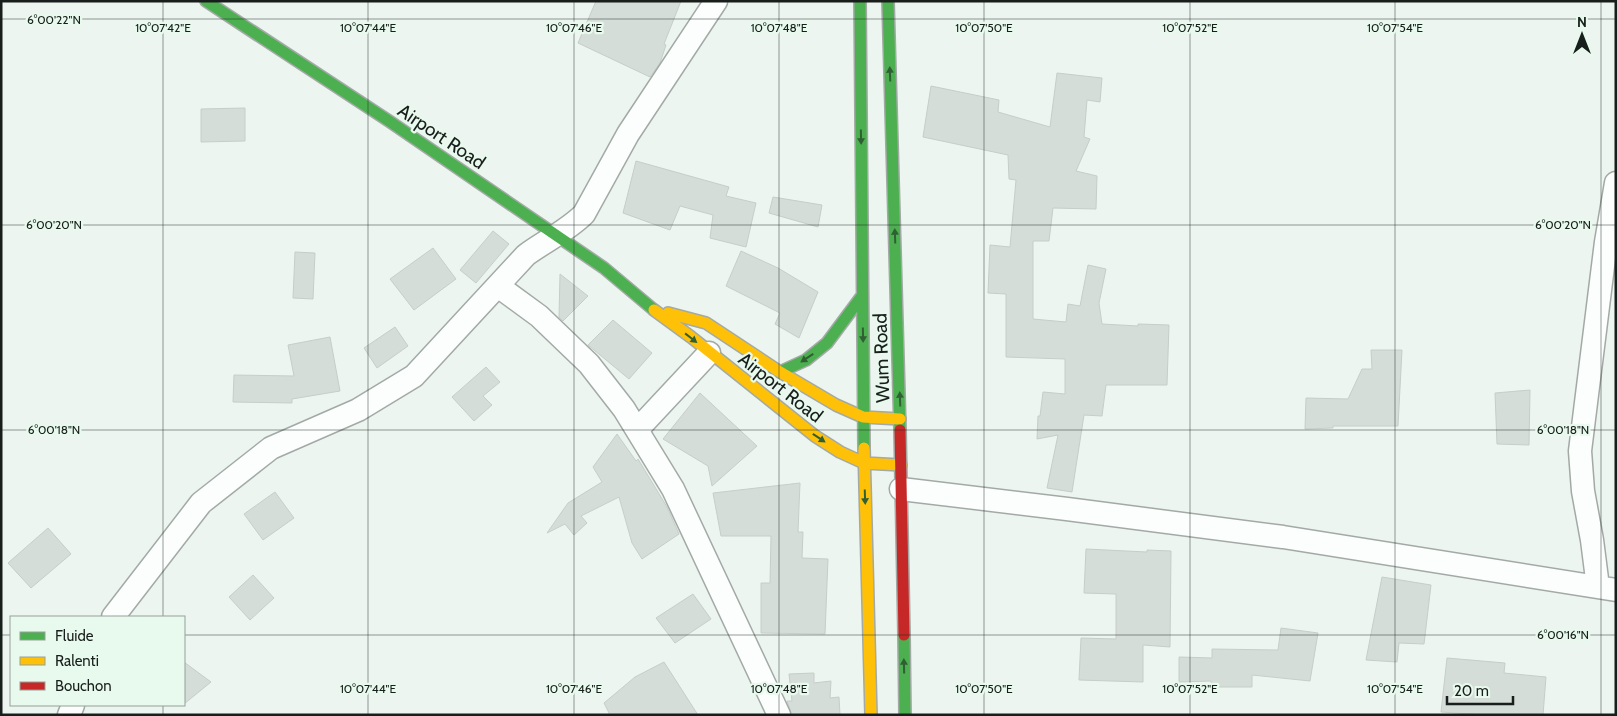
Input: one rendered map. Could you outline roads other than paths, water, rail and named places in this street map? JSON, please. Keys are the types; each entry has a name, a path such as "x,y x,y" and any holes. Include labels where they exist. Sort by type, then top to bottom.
{"main road":[{"name":"Airport Road","path":"206,1 389,121 604,268 652,309 815,436 840,452 864,463 901,465"},
{"name":"Wum Road","path":"860,1 863,417 871,715"},
{"name":"Wum Road","path":"888,1 902,490 905,715"},
{"path":"780,372 806,360 827,343 862,296"},
{"name":"Airport Road","path":"652,309 706,323 780,372 836,405 863,417 900,419"}],"street":[{"path":"114,616 201,503 271,448 358,410 414,376 526,255 575,223 584,214 628,134 716,1"},
{"path":"902,490 1058,508 1283,538 1607,588 1592,540 1580,451 1606,242 1616,183"},
{"path":"498,286 538,316 589,364 624,409 673,489 778,715"},
{"path":"637,430 709,353"}]}
